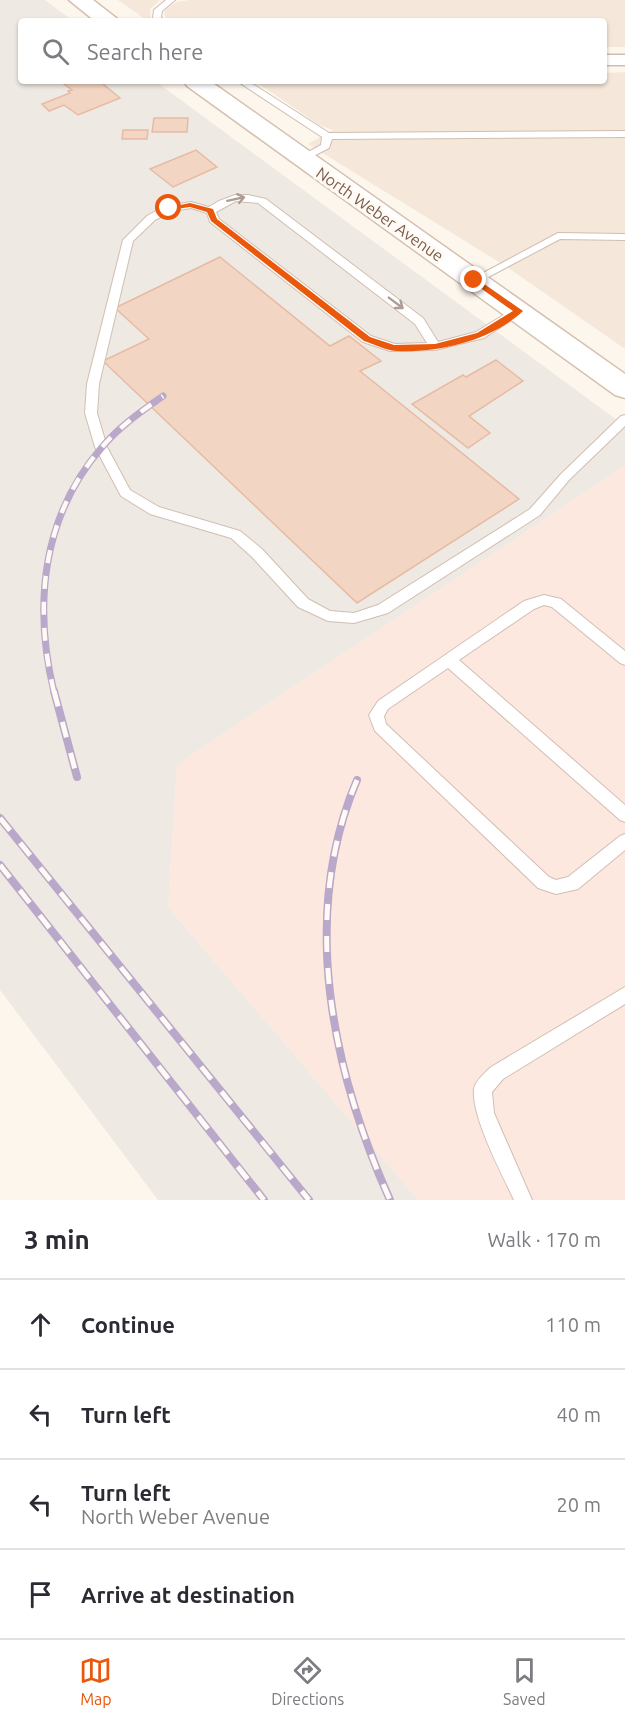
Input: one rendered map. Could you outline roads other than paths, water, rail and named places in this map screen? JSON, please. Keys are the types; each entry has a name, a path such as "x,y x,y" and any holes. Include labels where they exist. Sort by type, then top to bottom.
{"main road":[{"path":"79,0 105,18"},
{"name":"North Weber Avenue","path":"201,84 302,159 625,387"}],"street":[{"path":"607,60 625,60"}],"lane":[{"path":"157,18 158,10 171,0"},
{"path":"247,84 327,136 625,134"},
{"path":"302,159 326,146 327,136"},
{"path":"211,211 221,202 243,196 262,201 419,321 435,346"},
{"path":"211,211 190,205 169,208 151,218 128,240 93,384 91,413 101,447 125,493 154,512 235,534 257,553 303,603 328,616 354,618 383,609 535,512 565,477 625,419"},
{"path":"211,211 214,220 367,339 394,348 435,346 480,335 519,311"},
{"path":"474,280 558,237 625,237"},
{"path":"625,659 556,603 544,600 529,604 383,705 376,715 381,727 544,883 556,887 572,884 625,841"},
{"path":"449,660 625,815"},
{"path":"523,1200 485,1113 483,1089 497,1073 625,995"}],"railway":[{"path":"54,692 44,627 44,594 55,531 67,501 83,473 103,446 124,425 163,396"},
{"path":"54,691 77,777"},
{"path":"357,780 339,832 330,885 327,938 330,992 339,1046 352,1099 390,1200"},
{"path":"0,818 309,1200"},
{"path":"0,865 264,1200"}]}
